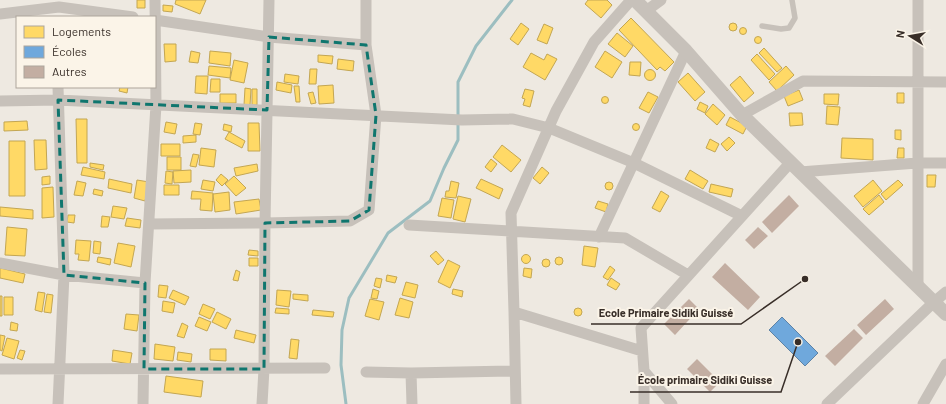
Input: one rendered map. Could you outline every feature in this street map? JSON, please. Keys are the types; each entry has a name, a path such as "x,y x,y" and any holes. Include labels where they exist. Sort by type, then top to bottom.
{"street":[{"path":"155,0 155,16"},
{"path":"262,404 264,369 269,0"},
{"path":"149,224 350,221 369,210 376,115 366,45 366,0"},
{"path":"516,404 511,213 556,111 594,42 632,0"},
{"path":"635,0 686,51 742,115 946,314"},
{"path":"646,11 661,0"},
{"path":"918,0 918,287"},
{"path":"0,14 60,8 126,16"},
{"path":"156,20 268,37 366,45"},
{"path":"599,237 686,51"},
{"path":"742,115 803,81 946,82"},
{"path":"58,88 64,275 58,404"},
{"path":"143,404 145,283 156,88"},
{"path":"0,101 58,100 458,120 513,119 549,128 634,163 742,216"},
{"path":"644,404 644,370 641,328 742,216 795,167 946,163"},
{"path":"409,225 625,238 688,275"},
{"path":"0,263 64,275 145,283"},
{"path":"828,404 946,292"},
{"path":"514,312 642,351"},
{"path":"923,404 946,364"},
{"path":"0,369 325,368"},
{"path":"644,370 672,404"},
{"path":"366,372 411,373 515,371"},
{"path":"411,373 412,404"}],"lane":[{"path":"762,26 781,29 789,28 796,18 792,0"}],"highlighted area":[{"path":"269,37 366,45 376,115 369,210 350,221 265,223 264,369 144,369 145,283 64,275 58,100 267,110"}],"building: Logements":[{"path":"137,0 145,0 145,8 137,8"},
{"path":"176,0 206,0 200,14 175,4"},
{"path":"588,0 607,0 612,5 601,18 585,4"},
{"path":"163,5 173,6 172,12 163,11"},
{"path":"631,18 674,62 665,71 660,67 657,70 619,30"},
{"path":"521,23 529,29 518,45 510,39"},
{"path":"733,23 736,24 736,30 733,31 730,30 729,27 730,24"},
{"path":"544,24 553,28 547,44 537,40"},
{"path":"743,27 746,28 746,34 743,35 740,34 739,31 740,28"},
{"path":"617,33 633,46 625,57 608,44"},
{"path":"758,36 761,37 761,43 758,44 755,43 754,40 755,37"},
{"path":"164,44 176,44 176,61 165,62"},
{"path":"764,48 782,68 777,72 759,53"},
{"path":"191,51 200,53 198,63 189,62"},
{"path":"210,51 231,53 230,66 209,63"},
{"path":"605,51 622,62 612,78 595,67"},
{"path":"531,53 544,60 547,54 557,59 545,80 523,67"},
{"path":"757,54 775,74 769,80 751,60"},
{"path":"318,55 333,56 332,64 318,62"},
{"path":"338,59 354,61 353,71 337,69"},
{"path":"234,60 248,63 244,83 230,80"},
{"path":"630,62 641,62 640,76 629,75"},
{"path":"209,66 231,68 230,78 208,75"},
{"path":"786,66 794,75 777,91 769,82"},
{"path":"310,69 317,69 316,84 309,84"},
{"path":"650,69 654,71 656,75 654,79 650,81 646,79 644,75 646,71"},
{"path":"688,73 705,92 695,101 678,82"},
{"path":"285,74 299,76 298,84 284,82"},
{"path":"196,76 208,76 207,94 195,93"},
{"path":"740,76 754,93 744,102 730,85"},
{"path":"211,79 220,79 220,92 210,92"},
{"path":"277,82 292,85 291,93 276,90"},
{"path":"333,85 334,103 319,104 318,86"},
{"path":"294,86 299,86 300,102 296,102"},
{"path":"120,88 128,88 127,93 119,91"},
{"path":"245,88 251,89 250,105 244,105"},
{"path":"252,89 257,89 257,105 252,105"},
{"path":"525,89 534,91 530,107 523,105 525,99 522,98"},
{"path":"799,90 803,100 788,106 784,96"},
{"path":"313,92 316,103 311,104 308,93"},
{"path":"648,92 658,97 649,113 639,108"},
{"path":"897,93 904,93 904,103 897,103"},
{"path":"220,94 236,94 236,103 220,103"},
{"path":"824,94 839,94 838,105 824,104"},
{"path":"605,96 608,97 608,103 605,104 602,103 601,100 602,97"},
{"path":"700,102 708,106 705,113 697,109"},
{"path":"713,104 725,115 717,125 705,114"},
{"path":"827,106 840,107 838,125 826,124"},
{"path":"789,113 802,113 803,125 790,126"},
{"path":"730,117 747,126 743,134 726,125"},
{"path":"76,119 87,119 87,163 77,163"},
{"path":"27,121 28,130 4,131 4,122"},
{"path":"166,122 177,124 175,134 164,132"},
{"path":"195,123 202,124 200,135 193,134"},
{"path":"248,123 259,123 260,151 248,151"},
{"path":"636,123 639,124 639,130 636,131 633,130 632,127 633,124"},
{"path":"224,124 232,126 231,132 223,130"},
{"path":"895,130 901,130 901,140 895,139"},
{"path":"229,132 245,141 242,148 225,139"},
{"path":"196,135 196,142 183,143 183,136"},
{"path":"729,137 735,143 727,151 721,144"},
{"path":"842,138 873,139 873,160 841,158"},
{"path":"710,139 719,144 715,152 706,148"},
{"path":"34,140 46,140 47,169 35,170"},
{"path":"9,141 25,141 25,196 9,196"},
{"path":"161,144 180,144 180,156 161,156"},
{"path":"502,145 521,160 511,172 493,157"},
{"path":"201,148 216,150 214,167 199,165"},
{"path":"898,148 904,148 904,158 897,158"},
{"path":"193,154 199,155 196,167 190,166"},
{"path":"167,157 181,157 181,170 167,170"},
{"path":"491,159 497,164 491,172 485,167"},
{"path":"90,163 104,165 103,170 90,167"},
{"path":"257,164 258,171 236,176 234,168"},
{"path":"83,167 105,172 104,179 81,175"},
{"path":"542,167 549,173 540,184 533,178"},
{"path":"191,170 191,182 174,183 173,171"},
{"path":"690,170 708,181 703,189 685,179"},
{"path":"166,171 173,172 172,184 165,183"},
{"path":"221,174 228,180 222,186 216,180"},
{"path":"927,175 936,175 935,187 927,187"},
{"path":"50,176 50,184 42,185 42,177"},
{"path":"234,176 246,188 236,196 225,184"},
{"path":"109,179 132,184 131,193 108,188"},
{"path":"481,179 503,189 499,199 476,188"},
{"path":"137,180 149,182 145,201 134,198"},
{"path":"203,180 215,182 213,191 201,189"},
{"path":"873,180 882,191 863,207 854,196"},
{"path":"898,180 903,185 886,200 881,194"},
{"path":"77,181 86,183 83,196 74,195"},
{"path":"451,181 459,183 456,198 445,197 446,191 449,191"},
{"path":"607,182 611,182 613,186 611,190 607,190 605,188 605,184"},
{"path":"711,184 733,189 731,197 709,192"},
{"path":"164,185 179,185 179,195 164,195"},
{"path":"53,187 54,217 42,218 42,188"},
{"path":"94,189 103,191 102,196 93,194"},
{"path":"192,191 213,193 212,211 200,210 201,199 191,199"},
{"path":"661,191 669,196 660,212 652,208"},
{"path":"229,192 230,210 215,212 213,194"},
{"path":"879,195 884,202 869,215 863,209"},
{"path":"458,196 471,199 465,222 453,219"},
{"path":"442,198 454,200 451,218 438,216"},
{"path":"259,199 261,210 236,214 234,202"},
{"path":"598,201 608,204 606,212 595,208"},
{"path":"113,206 127,208 124,219 111,217"},
{"path":"0,207 33,210 33,219 0,216"},
{"path":"68,215 75,215 74,223 67,222"},
{"path":"102,216 110,217 108,227 101,227"},
{"path":"127,218 141,220 140,228 125,226"},
{"path":"7,227 27,229 25,256 5,255"},
{"path":"76,240 91,241 89,261 78,260 79,254 75,254"},
{"path":"94,241 101,242 100,254 93,253"},
{"path":"118,243 135,246 131,267 114,263"},
{"path":"584,246 598,248 595,267 582,265"},
{"path":"249,250 258,251 258,256 248,255"},
{"path":"436,251 444,260 438,265 430,256"},
{"path":"524,255 528,255 530,259 528,263 524,263 522,261 522,257"},
{"path":"98,257 111,259 110,265 97,262"},
{"path":"559,257 562,258 562,264 559,265 556,264 555,261 556,258"},
{"path":"249,258 258,258 258,266 249,266"},
{"path":"546,259 549,260 549,266 546,267 543,266 542,263 543,260"},
{"path":"448,260 460,266 450,288 438,282"},
{"path":"610,266 615,270 608,280 603,277"},
{"path":"0,268 25,274 23,283 0,278"},
{"path":"524,268 532,269 531,278 523,276"},
{"path":"236,270 240,272 238,281 233,280"},
{"path":"387,275 397,277 395,283 386,281"},
{"path":"376,278 382,279 380,288 374,286"},
{"path":"611,278 620,284 616,290 607,285"},
{"path":"406,282 418,285 415,298 402,295"},
{"path":"159,285 168,286 166,298 158,297"},
{"path":"373,289 379,291 377,299 371,298"},
{"path":"453,289 463,291 462,297 452,294"},
{"path":"173,290 189,297 185,305 169,298"},
{"path":"277,290 291,291 289,307 276,305"},
{"path":"38,292 45,293 42,312 35,310"},
{"path":"47,294 53,295 51,313 44,312"},
{"path":"293,294 308,295 308,301 293,299"},
{"path":"0,296 2,296 2,316 0,316"},
{"path":"4,297 13,297 13,315 4,315"},
{"path":"400,298 413,302 409,318 395,315"},
{"path":"370,299 384,302 379,320 365,316"},
{"path":"163,301 175,303 173,313 162,311"},
{"path":"203,304 215,309 210,319 199,314"},
{"path":"276,308 289,309 289,314 275,313"},
{"path":"578,308 581,309 581,315 578,316 575,315 574,312 575,309"},
{"path":"313,310 334,312 333,317 312,315"},
{"path":"217,312 231,319 226,329 212,322"},
{"path":"126,314 139,315 137,331 124,329"},
{"path":"199,317 211,322 207,331 195,326"},
{"path":"11,322 18,324 17,331 10,330"},
{"path":"182,323 188,326 184,338 177,336"},
{"path":"236,330 256,335 254,343 234,338"},
{"path":"0,335 5,336 2,351 0,350"},
{"path":"7,338 19,341 14,359 2,355"},
{"path":"291,339 299,340 297,359 289,358"},
{"path":"155,344 175,347 173,361 154,359"},
{"path":"210,349 226,349 226,361 210,360"},
{"path":"20,350 25,351 22,360 17,358"},
{"path":"113,350 132,353 130,364 112,361"},
{"path":"178,352 192,354 191,362 177,360"},
{"path":"166,376 203,381 201,397 164,392"}],"building: Écoles":[{"path":"782,317 818,353 805,366 769,330"}],"building: Autres":[{"path":"789,195 799,206 772,233 762,222"},
{"path":"758,227 768,236 754,249 745,240"},
{"path":"725,263 760,297 748,310 712,277"},
{"path":"689,299 699,309 675,335 664,324"},
{"path":"885,299 894,309 866,335 857,325"},
{"path":"854,329 863,338 835,366 825,356"},
{"path":"697,359 720,382 710,392 687,369"}],"waterway":[{"path":"458,117 458,82 476,46 512,0"},
{"path":"346,404 341,365 342,330 349,298 388,233 430,201 458,140 458,123"}],"place":[{"name":"Ecole Primaire Sidiki Guissé","path":"805,279"},
{"name":"École primaire Sidiki Guisse","path":"798,342"}]}
